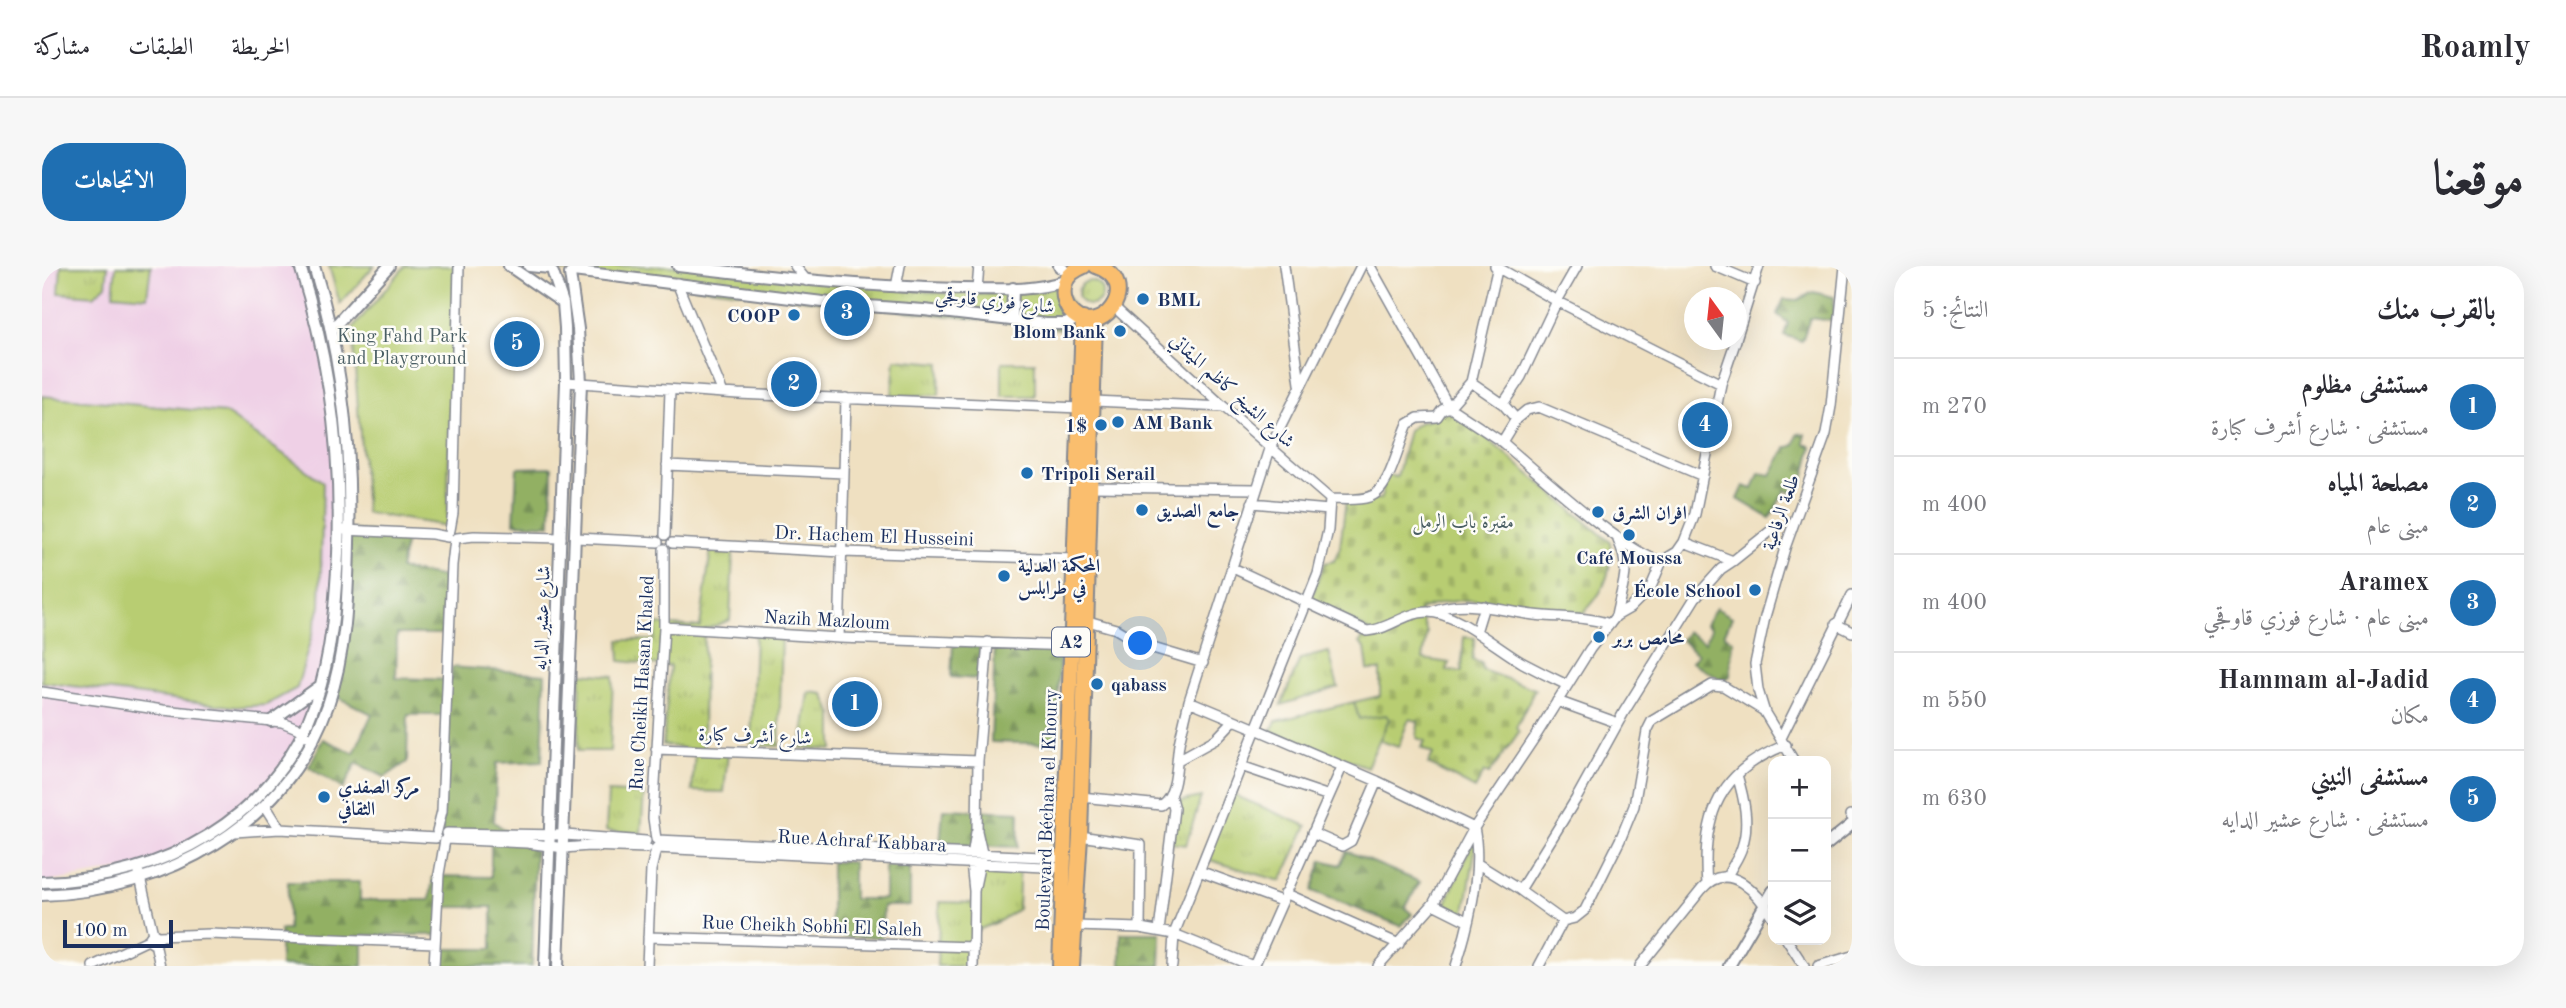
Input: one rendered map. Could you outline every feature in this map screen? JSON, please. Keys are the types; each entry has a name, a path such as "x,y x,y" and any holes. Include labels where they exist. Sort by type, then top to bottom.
{"highway":[{"path":"1065,274 1084,266"},
{"path":"1086,319 1103,317 1114,307 1117,284 1105,268"},
{"name":"A2","path":"1065,274 1064,298 1067,306 1086,319"},
{"name":"Boulevard Béchara el Khoury","path":"1072,966 1080,836 1094,401 1086,319"},
{"name":"Boulevard Béchara el Khoury","path":"1060,966 1080,408 1086,319"}],"street":[{"path":"42,895 83,891 140,880 189,860 235,832 265,805 292,774 312,742 328,704 342,650 347,614 344,530 329,377 318,326 300,266"},
{"path":"42,882 84,878 138,867 199,842 241,813 276,777 303,733 320,686 334,616 344,530 349,444 332,329 314,266"},
{"path":"332,329 389,266"},
{"path":"434,966 452,565 458,266"},
{"path":"509,266 563,303"},
{"path":"529,266 551,269"},
{"name":"شارع فوزي قاوقجي","path":"678,266 807,281 927,288 1040,288 1065,274"},
{"path":"762,276 773,266"},
{"path":"795,266 807,281"},
{"path":"897,287 901,266"},
{"path":"976,289 979,266"},
{"path":"1284,266 1300,386"},
{"path":"1081,797 1161,806 1167,801 1189,701 1271,446 1361,266"},
{"path":"1370,266 1448,407 1502,442 1616,537 1654,560 1662,561 1671,557 1685,542 1695,514 1721,384 1732,350"},
{"path":"1503,404 1512,394 1577,266"},
{"path":"1715,266 1755,283"},
{"path":"1747,307 1759,266"},
{"name":"طلعة الرفاعية","path":"1792,756 1765,712 1758,690 1755,664 1785,548 1826,434 1833,396 1845,266"},
{"path":"1172,966 1174,934 1307,604 1325,550 1330,499 1368,498 1376,494 1387,480 1408,424 1418,418 1435,418 1471,382 1497,267 1557,301 1721,384"},
{"name":"شارع عشير الدايه","path":"545,966 566,382 563,303 551,269"},
{"name":"شارع فوزي قاوقجي","path":"551,269 560,276 573,270 839,304 924,310 1056,325 1086,319"},
{"name":"شارع عشير الدايه","path":"558,966 581,383 573,270"},
{"path":"677,284 723,393"},
{"path":"924,310 932,307 934,302 933,295 927,288"},
{"path":"1012,320 1013,288"},
{"name":"شارع الشيخ كاظم الميقاتي","path":"1114,307 1330,499"},
{"path":"566,382 723,393 1080,408"},
{"path":"1471,382 1503,404 1516,419"},
{"name":"Rue Cheikh Hasan Khaled","path":"647,966 664,627 670,390"},
{"path":"839,638 846,397"},
{"path":"1094,401 1224,407"},
{"path":"1502,442 1516,419 1527,410 1539,407 1703,476"},
{"path":"667,465 844,473"},
{"path":"1091,487 1256,489"},
{"path":"1252,503 1329,510"},
{"path":"1520,890 1695,598 1721,569 1773,529"},
{"path":"344,530 561,538"},
{"path":"1378,966 1433,904 1474,828 1567,685 1613,620 1627,574 1625,558 1616,537"},
{"name":"Dr. Hachem El Husseini","path":"576,538 842,552 1074,559"},
{"path":"1685,542 1733,561"},
{"path":"1431,612 1452,605 1484,606 1533,615 1613,620 1651,587 1662,561"},
{"path":"1233,568 1367,631 1374,631 1412,613 1442,614 1522,662 1567,685"},
{"path":"1707,884 1706,852 1713,814 1721,793 1758,757 1784,741 1836,624 1852,595"},
{"path":"1476,632 1484,606"},
{"path":"1088,621 1116,629 1143,645 1203,663"},
{"path":"1836,624 1852,632"},
{"name":"Nazih Mazloum","path":"664,627 839,638 1071,646"},
{"path":"974,966 978,761 988,642"},
{"path":"1539,966 1563,921 1575,918 1585,910 1620,840 1634,806 1647,731 1652,721 1712,685 1723,686 1765,712"},
{"path":"271,722 320,686"},
{"path":"42,692 291,725 312,742"},
{"path":"1189,701 1377,781 1474,828"},
{"path":"1557,701 1618,723"},
{"path":"1178,760 1216,739 1234,720"},
{"name":"شارع أشرف كبارة","path":"656,749 978,761"},
{"path":"1241,766 1329,796"},
{"path":"1075,926 1140,928 1174,934 1254,966 1342,767"},
{"path":"1727,877 1742,847 1745,832 1744,802 1737,775"},
{"path":"1312,833 1342,846 1349,844 1377,781"},
{"path":"1159,931 1174,809 1170,794"},
{"path":"265,805 281,829"},
{"path":"1831,840 1850,820"},
{"path":"1457,966 1478,864 1474,828"},
{"name":"Rue Achraf Kabbara","path":"235,832 281,829 415,835 550,834 652,844 1065,863"},
{"name":"Rue Achraf Kabbara","path":"441,835 564,848 652,844"},
{"path":"1080,836 1141,845 1140,928"},
{"path":"1478,864 1563,921"},
{"path":"138,867 160,966"},
{"path":"1199,871 1283,897 1399,944"},
{"path":"1640,966 1714,879 1727,877 1745,884 1768,909"},
{"path":"1729,966 1768,899"},
{"path":"1433,904 1467,921"},
{"path":"93,966 154,938 210,934 435,943"},
{"name":"Rue Cheikh Sobhi El Saleh","path":"648,937 974,947"},
{"path":"1790,945 1804,966"},
{"path":"1818,966 1852,957"}],"shaded area":[{"path":"42,266 314,266 349,432 344,579 336,628 324,675 287,761 224,825 142,866 42,883"}],"green space":[{"path":"61,266 108,266 106,285 94,296 59,293"},
{"path":"116,266 151,266 147,297 113,294"},
{"path":"329,266 374,266 340,304"},
{"name":"King Fahd Park and Playground","path":"405,266 454,266 447,526 366,513 352,329"},
{"path":"516,266 712,266 950,294 989,294 1061,286 1088,332"},
{"path":"1090,281 1098,285 1102,293 1098,301 1090,305 1082,301 1078,293 1082,285"},
{"path":"1813,292 1834,297 1834,321 1810,318 1802,341 1784,335 1788,323 1777,314 1784,299 1798,300"},
{"path":"895,359 940,363 939,395 892,396"},
{"path":"1002,362 1035,362 1035,396 1002,396"},
{"path":"42,396 225,413 323,482 320,606 297,688 266,705 235,707 42,682"},
{"name":"مقبرة باب الرمل","path":"1445,403 1610,542 1611,552 1602,590 1583,613 1476,600 1450,602 1419,610 1427,633 1423,659 1450,663 1447,671 1461,672 1464,637 1475,638 1472,660 1481,663 1482,670 1535,689 1516,728 1519,732 1489,774 1484,772 1475,789 1428,764 1433,754 1421,748 1425,741 1417,738 1418,721 1409,719 1398,747 1378,740 1389,719 1359,719 1354,702 1380,696 1380,670 1368,670 1365,648 1360,643 1365,633 1371,637 1373,633 1311,599 1324,563 1334,561 1340,547 1346,500 1381,499 1386,475 1397,477 1409,430 1420,422 1430,420"},
{"path":"1798,433 1805,434 1805,443 1812,447 1803,484 1794,483 1792,493 1785,490 1770,518 1738,499 1744,486 1753,489 1759,473 1771,475 1786,448 1795,445"},
{"path":"552,467 551,525 514,523 517,468"},
{"path":"349,530 407,535 400,569 445,577 442,634 397,634 396,678 451,680 452,667 545,674 542,761 497,763 494,822 535,851 532,966 444,966 444,949 492,949 492,907 440,907 439,935 363,935 363,966 280,966 280,930 288,930 288,882 360,882 360,900 430,900 433,876 491,877 491,837 442,836 443,715 408,715 407,762 385,777 356,763 343,789 309,767 323,739 354,753 372,714 319,688 336,628"},
{"path":"711,549 733,552 730,620 704,630 703,748 728,752 724,792 692,791 695,750 663,745 670,666 620,661 619,640 654,640 657,624 700,627"},
{"path":"1716,608 1732,617 1724,635 1733,641 1730,676 1723,681 1692,662 1698,654 1681,640 1687,632 1705,642 1711,629 1706,624"},
{"path":"755,633 782,633 779,746 751,745"},
{"path":"953,645 980,647 977,679 951,677"},
{"path":"995,647 1060,649 1056,744 991,742"},
{"path":"1329,652 1338,687 1281,705 1300,659"},
{"path":"581,673 613,676 610,751 578,751"},
{"path":"809,692 824,694 833,715 833,750 801,748"},
{"path":"1354,702 1359,719 1386,715 1389,719 1367,767 1271,731 1276,721"},
{"path":"608,792 644,794 641,833 606,831"},
{"path":"1229,793 1307,826 1281,881 1203,858"},
{"path":"1201,797 1186,845 1171,843 1176,802"},
{"path":"943,809 1019,812 1018,847 940,844"},
{"path":"1472,843 1476,844 1465,913 1445,905"},
{"path":"1346,851 1420,882 1405,908 1412,914 1401,926 1312,891 1322,860 1340,865"},
{"path":"976,859 1020,859 1018,909 976,931 971,966 937,966 940,902 974,903"},
{"path":"831,862 853,862 853,899 885,899 885,866 910,866 910,906 883,906 882,937 823,937 823,929 831,924"},
{"path":"1121,933 1161,933 1160,966 1121,966"}],"place":[{"name":"BML","path":"1143,299"},
{"name":"Aramex","path":"847,313"},
{"name":"COOP","path":"794,315"},
{"name":"Blom Bank","path":"1120,331"},
{"name":"مستشفى النيني","path":"517,344"},
{"name":"مصلحة المياه","path":"794,384"},
{"name":"AM Bank","path":"1118,422"},
{"name":"1$","path":"1101,425"},
{"name":"Hammam al-Jadid","path":"1705,425"},
{"name":"Tripoli Serail","path":"1027,473"},
{"name":"جامع الصديق","path":"1142,510"},
{"name":"افران الشرق","path":"1598,512"},
{"name":"Café Moussa","path":"1629,535"},
{"name":"المحكمة العدلية في طرابلس","path":"1004,576"},
{"name":"École School","path":"1755,590"},
{"name":"محامص بربر","path":"1599,637"},
{"name":"qabass","path":"1097,684"},
{"name":"مستشفى مظلوم","path":"855,704"},
{"name":"مركز الصفدي الثقافي","path":"324,797"}]}
